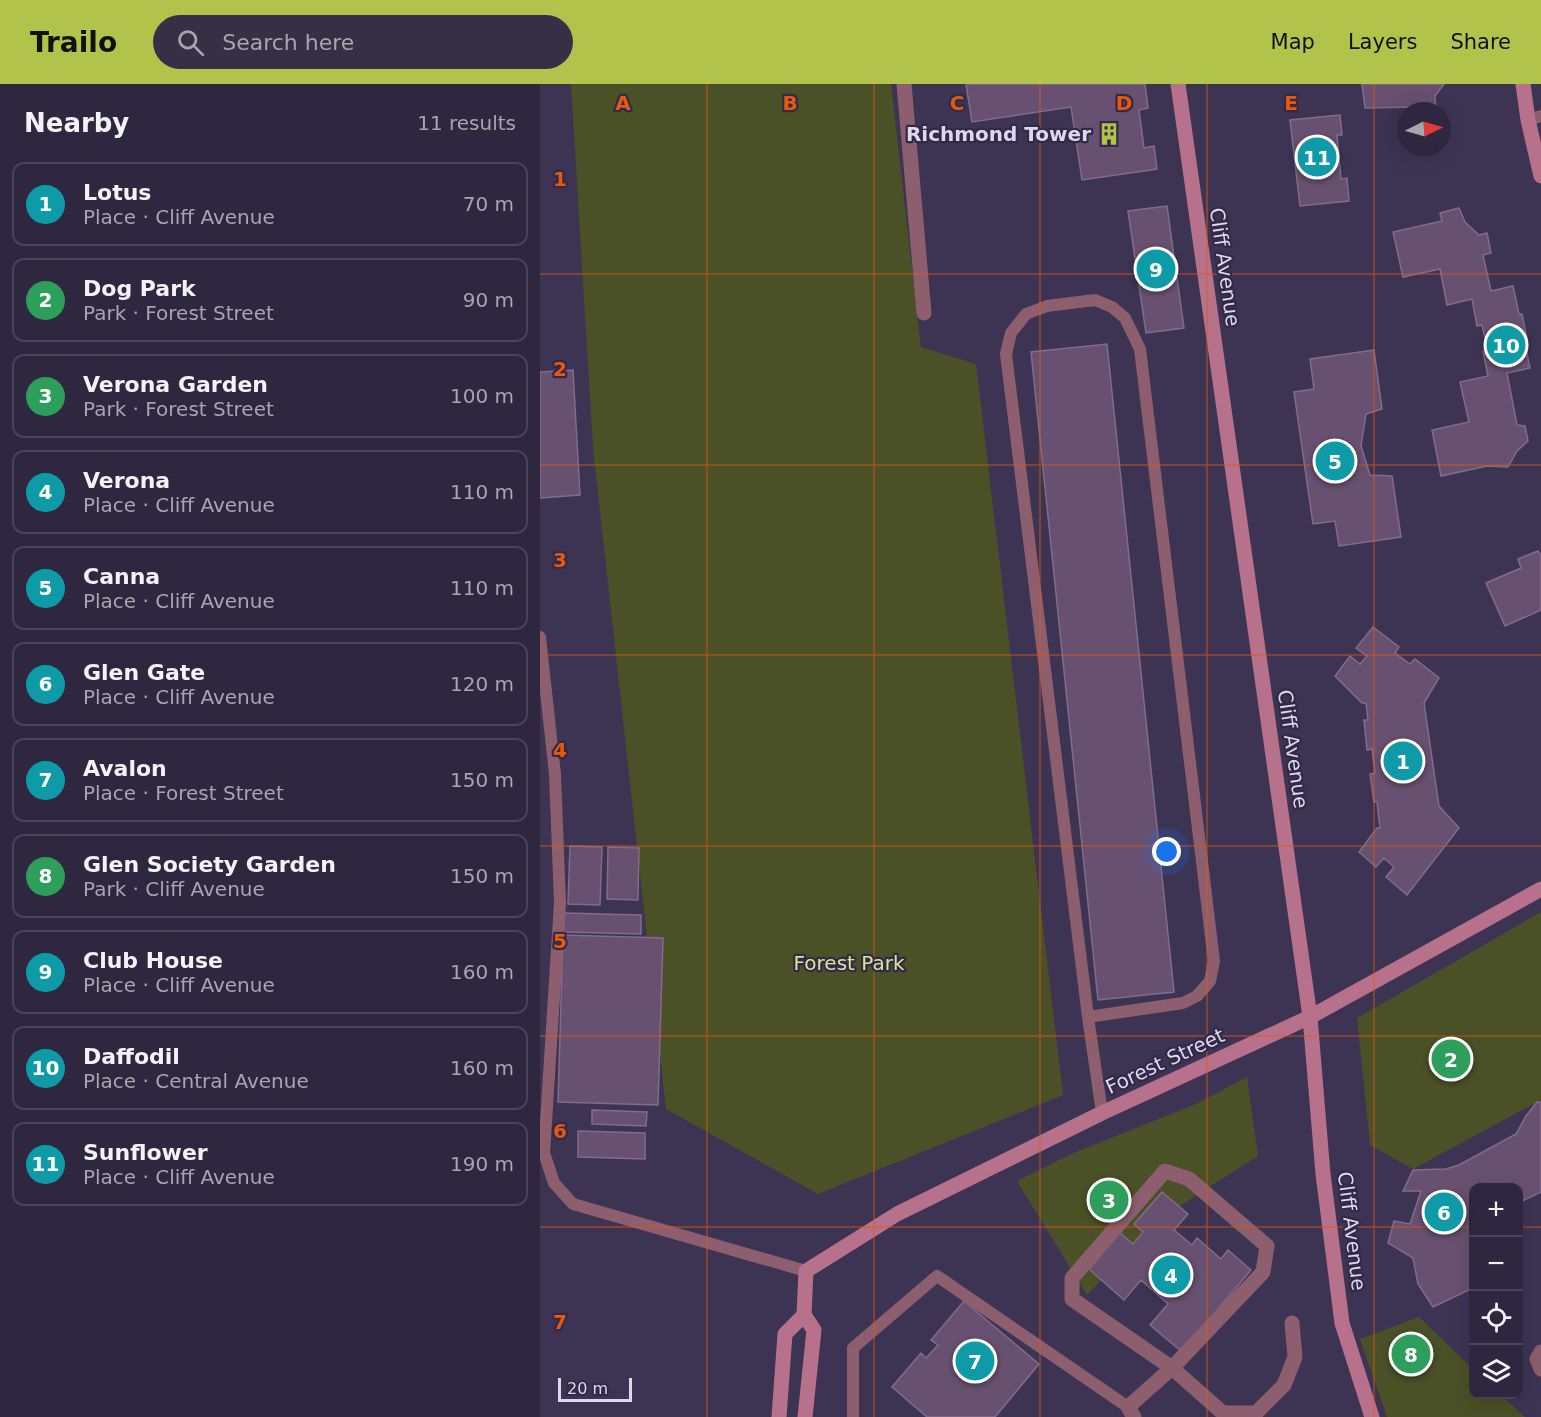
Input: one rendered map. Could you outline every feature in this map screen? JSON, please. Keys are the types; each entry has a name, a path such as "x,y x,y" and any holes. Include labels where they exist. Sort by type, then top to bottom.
{"street":[{"path":"904,84 924,313"},
{"name":"Cliff Avenue","path":"1178,84 1310,1017 1323,1174 1342,1323 1371,1417"},
{"path":"1523,84 1535,118 1541,176"},
{"name":"Forest Street","path":"807,1271 897,1214 1102,1113 1310,1017 1541,889"},
{"path":"1131,1412 1172,1368 1263,1272 1267,1246 1189,1179 1165,1171 1072,1278 1072,1299 1172,1368 1223,1413 1256,1413 1284,1385 1295,1357 1292,1323"},
{"path":"805,1417 814,1330 804,1315 807,1271"},
{"path":"779,1417 785,1334 804,1315"},
{"path":"1541,1352 1537,1359 1541,1369"}],"lane":[{"path":"1088,1017 1182,1003 1197,996 1210,981 1214,961 1140,349 1125,318 1112,307 1095,300 1047,306 1026,315 1011,333 1006,354 1088,1017 1102,1113"},
{"path":"540,636 555,774 560,903 544,1153 554,1183 573,1203 807,1271"},
{"path":"853,1417 853,1348 937,1276 1131,1412"}],"green space":[{"name":"Forest Park","path":"571,84 891,84 921,347 976,364 1063,1095 818,1194 666,1109 593,448"},
{"path":"1541,912 1541,1100 1413,1169 1370,1145 1357,1018"},
{"path":"1247,1077 1258,1156 1161,1218 1087,1295 1017,1181 1071,1154 1196,1104"},
{"path":"1419,1317 1469,1365 1469,1399 1505,1399 1525,1417 1387,1417 1360,1339"}],"building":[{"name":"Richmond Tower","path":"966,84 1145,84 1148,108 1139,110 1144,148 1154,146 1157,169 1082,180 1071,107 972,122"},
{"path":"1362,84 1444,84 1435,96 1435,102 1397,102 1397,107 1365,108"},
{"path":"1340,115 1342,135 1337,135 1341,179 1347,178 1349,201 1300,206 1290,120"},
{"path":"1167,206 1184,328 1146,333 1128,211"},
{"path":"1459,208 1465,222 1479,235 1487,233 1491,253 1483,255 1491,291 1513,286 1519,314 1522,314 1527,339 1524,340 1530,368 1507,373 1517,425 1525,426 1528,441 1517,451 1508,467 1487,466 1441,476 1432,430 1469,422 1460,382 1488,376 1483,351 1488,350 1482,325 1477,326 1472,299 1447,305 1440,269 1403,277 1393,232 1442,221 1440,213"},
{"path":"1107,344 1174,992 1098,1000 1031,352"},
{"path":"1374,350 1382,409 1366,414 1361,446 1370,475 1392,476 1401,537 1339,546 1335,521 1313,524 1294,392 1314,389 1310,359"},
{"path":"573,370 580,495 540,498 540,372"},
{"path":"1538,551 1541,555 1541,610 1505,626 1486,583 1521,568 1518,559"},
{"path":"1373,627 1399,647 1395,653 1410,664 1415,659 1439,678 1424,703 1439,806 1459,828 1407,895 1386,877 1394,867 1384,858 1376,867 1359,852 1377,828 1380,828 1370,774 1375,773 1372,749 1367,750 1364,720 1368,720 1366,703 1362,703 1335,676 1350,656 1360,664 1367,656 1356,648"},
{"path":"570,846 602,847 600,905 568,904"},
{"path":"608,847 639,848 638,900 607,899"},
{"path":"564,913 641,915 641,934 564,932"},
{"path":"563,935 663,938 658,1105 558,1102"},
{"path":"1537,1102 1541,1102 1541,1192 1523,1201 1523,1183 1469,1183 1469,1290 1433,1307 1418,1284 1413,1258 1388,1243 1394,1221 1410,1224 1421,1191 1403,1191 1413,1170 1446,1169 1459,1165 1516,1134"},
{"path":"592,1110 647,1112 646,1126 592,1124"},
{"path":"578,1131 645,1133 645,1159 578,1157"},
{"path":"1162,1192 1188,1214 1174,1230 1192,1245 1197,1238 1221,1259 1228,1250 1251,1270 1182,1352 1150,1325 1168,1304 1141,1280 1124,1300 1089,1269 1119,1232 1133,1244 1143,1232 1134,1224"},
{"path":"964,1301 1039,1364 995,1417 927,1417 892,1387 921,1353 926,1358 938,1345 931,1340"}],"place":[{"name":"Richmond Tower","path":"1109,134"},
{"name":"Sunflower","path":"1317,157"},
{"name":"Club House","path":"1156,269"},
{"name":"Daffodil","path":"1506,345"},
{"name":"Canna","path":"1335,461"},
{"name":"Lotus","path":"1403,761"},
{"name":"Dog Park","path":"1451,1059"},
{"name":"Verona Garden","path":"1109,1200"},
{"name":"Glen Gate","path":"1444,1212"},
{"name":"Verona","path":"1171,1275"},
{"name":"Glen Society Garden","path":"1411,1354"},
{"name":"Avalon","path":"975,1361"}]}
